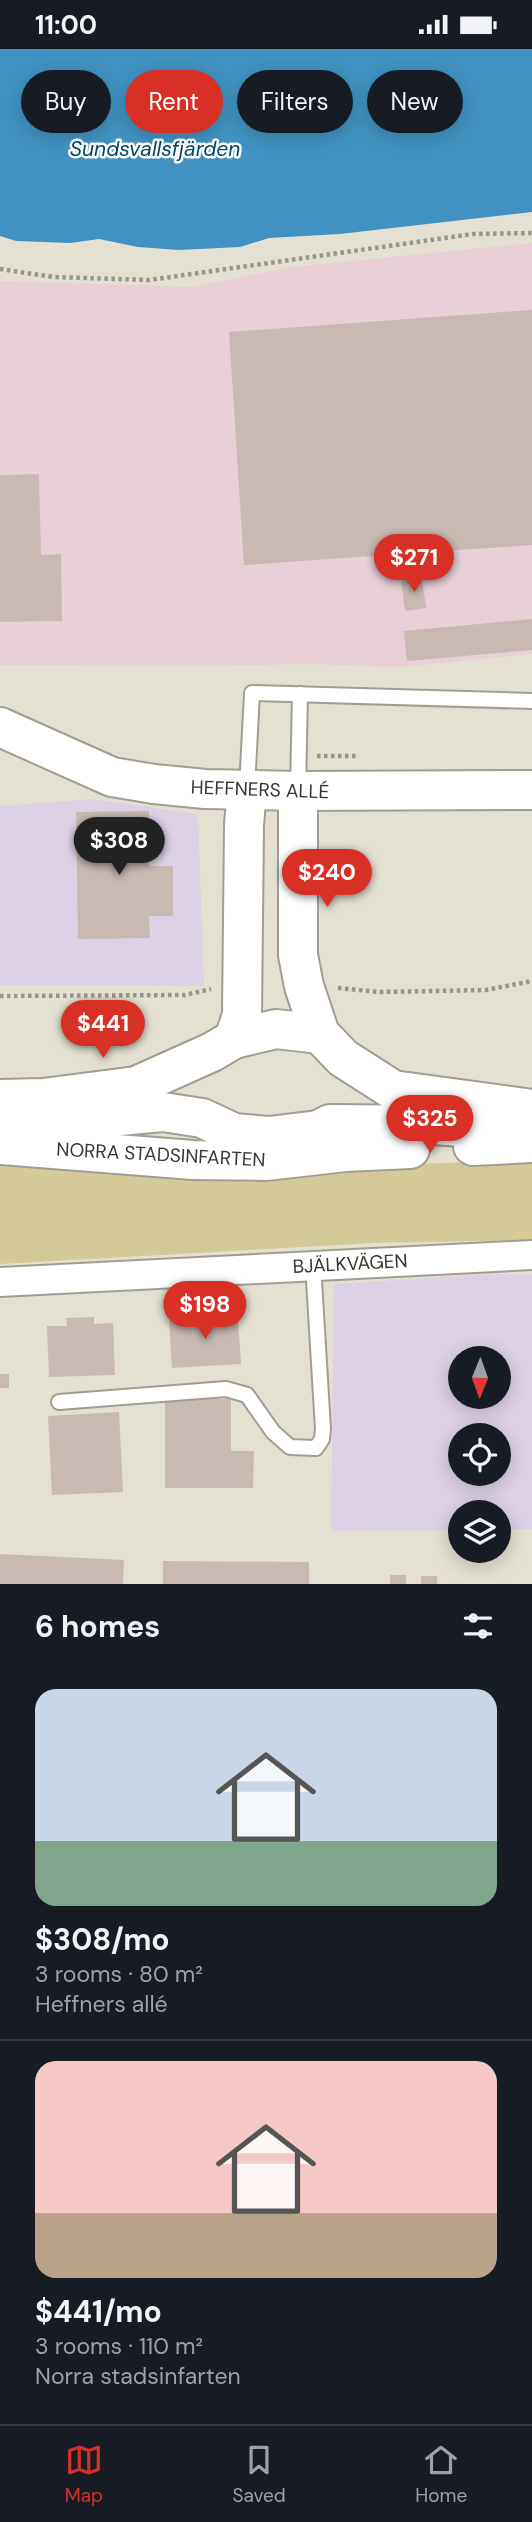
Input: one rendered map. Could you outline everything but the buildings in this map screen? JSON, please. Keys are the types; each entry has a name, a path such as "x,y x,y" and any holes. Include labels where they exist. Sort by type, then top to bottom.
{"main road":[{"name":"HEFFNERS ALLÉ","path":"0,727 112,777 154,784 298,791 532,790"},
{"name":"NORRA STADSINFARTEN","path":"202,1118 196,1082 202,1066 223,1045 242,1015 244,825 247,790"},
{"path":"298,791 298,955 304,986 331,1046 346,1091 330,1124"},
{"path":"0,1099 43,1098 136,1086 223,1045 276,1029 331,1046 393,1090 532,1109"},
{"name":"NORRA STADSINFARTEN","path":"0,1127 163,1112 202,1118 234,1133 269,1136 318,1130 330,1124 434,1125 532,1133"},
{"name":"NORRA STADSINFARTEN","path":"0,1145 193,1160 266,1161 345,1152 532,1143"}],"street":[{"name":"BJÄLKVÄGEN","path":"0,1282 532,1255"}],"lane":[{"path":"247,790 251,693 532,701"},
{"path":"298,791 300,694"},
{"path":"59,1402 226,1388 247,1395 273,1432 290,1447 316,1448 322,1439 323,1429 313,1265"}],"path":[{"path":"0,269 53,277 149,280 473,233 532,233"},
{"path":"334,988 379,992 486,990 532,981"},
{"path":"0,996 185,995 217,987"}],"shaded area":[{"path":"532,243 532,654 399,667 309,664 0,665 0,281 191,287 292,267"},
{"path":"93,799 198,814 204,986 0,985 0,806"},
{"path":"532,1160 532,1240 374,1243 0,1264 0,1165 156,1173"},
{"path":"532,1274 532,1529 511,1529 511,1500 448,1500 448,1530 331,1531 334,1284"}],"water":[{"name":"Sundsvallsfjärden","path":"0,49 532,49 532,212 340,234 269,238 240,247 179,250 138,247 99,239 70,243 16,241 0,236"}]}
